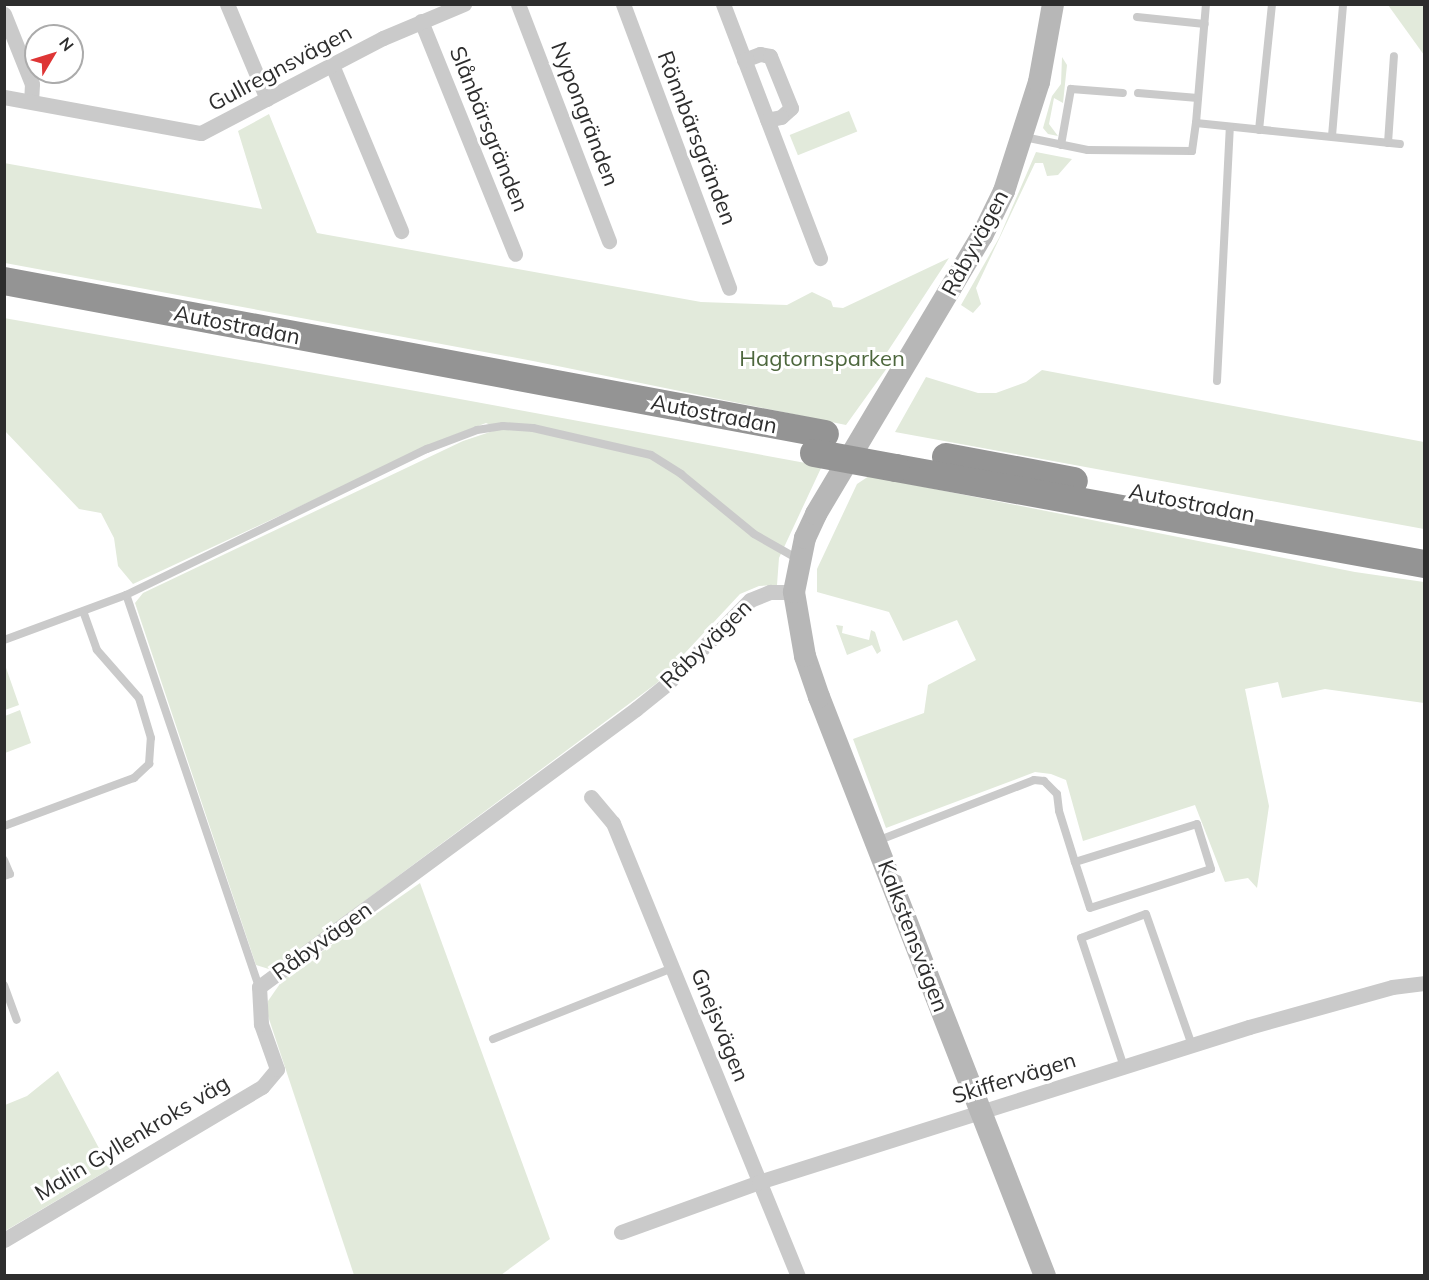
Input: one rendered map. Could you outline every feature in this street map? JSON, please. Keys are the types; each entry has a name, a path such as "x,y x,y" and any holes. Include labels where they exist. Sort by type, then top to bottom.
{"highway":[{"name":"Autostradan","path":"4,281 820,444"},
{"name":"Autostradan","path":"4,301 820,444 1425,564"},
{"name":"Autostradan","path":"901,459 1425,545"}],"street":[{"path":"227,4 267,99"},
{"name":"Gullregnsvägen","path":"4,97 201,133 421,21 435,9 464,4"},
{"name":"Nypongränden","path":"518,4 609,241"},
{"name":"Rönnbärsgränden","path":"623,4 729,288"},
{"path":"723,4 820,258"},
{"name":"Råbyvägen","path":"276,1069 261,1024 259,987 636,709 667,684 750,600 770,591 794,592 800,559 816,514 982,236 1024,137 1042,69 1053,4"},
{"path":"4,14 32,84 31,101"},
{"name":"Slånbärsgränden","path":"421,21 515,254"},
{"path":"744,60 760,54 770,56 791,108 781,117 767,120"},
{"path":"332,65 401,231"},
{"name":"Kalkstensvägen","path":"794,592 805,656 1045,1275"},
{"name":"Gnejsvägen","path":"591,797 613,823 798,1275"},
{"name":"Skiffervägen","path":"621,1232 759,1182 1192,1045 1392,987 1425,983"},
{"name":"Malin Gyllenkroks väg","path":"4,1240 262,1087 276,1069"}],"lane":[{"path":"1024,137 1061,145 1145,152 1192,151 1206,4"},
{"path":"1259,130 1272,4"},
{"path":"1332,136 1343,4"},
{"path":"1137,17 1205,24"},
{"path":"1388,143 1394,56"},
{"path":"1061,145 1071,89 1123,93"},
{"path":"1138,93 1198,98"},
{"path":"1196,123 1400,144"},
{"path":"1217,381 1230,127"},
{"path":"4,640 126,595 427,449 477,430 503,426 566,434 651,455 681,474 754,534 800,559"},
{"path":"126,595 259,987"},
{"path":"4,826 125,782 140,774 149,764 151,738 139,698 97,650 83,611"},
{"path":"876,841 1034,780 1044,781 1057,794 1075,862 1090,908 1211,869 1197,824 1075,862"},
{"path":"4,860 10,874 4,876"},
{"path":"1124,1067 1081,938 1146,914 1192,1045"},
{"path":"493,1039 672,968"},
{"path":"4,985 17,1020"}],"green space":[{"path":"1388,5 1424,5 1424,55"},
{"path":"1062,57 1067,65 1063,103 1054,98 1049,124 1058,136 1048,134 1043,128 1052,96 1061,84"},
{"path":"849,111 857,131 798,155 790,135"},
{"name":"Hagtornsparken","path":"269,114 317,233 701,302 787,305 812,292 831,301 833,307 843,308 949,258 882,360 887,360 887,368 846,425 533,361 5,263 4,163 262,209 238,131"},
{"path":"1036,152 1072,159 1058,175 1047,176 1043,163 1035,163 976,288 981,304 973,313 961,305 999,238"},
{"path":"4,318 822,466 779,558 777,585 759,586 740,594 657,683 272,970 256,965 135,603 143,593 463,441 499,429 486,423 449,437 133,584 118,566 114,538 101,513 79,509 5,431"},
{"path":"1042,370 1424,442 1424,529 895,432 926,377 978,393 996,393 1026,382"},
{"path":"869,476 1355,572 1424,582 1424,703 1325,689 1282,698 1278,682 1245,689 1269,806 1257,888 1248,878 1225,882 1195,805 1083,841 1066,780 1051,774 1035,772 886,828 853,739 924,713 928,685 976,660 957,620 903,641 889,612 817,592 817,569 857,484"},
{"path":"836,625 843,626 842,633 869,640 871,630 875,632 881,651 877,654 872,645 847,655"},
{"path":"4,662 19,705 5,710 4,710"},
{"path":"20,710 31,743 5,753 5,716"},
{"path":"420,883 550,1239 501,1275 354,1275 268,1016 268,1001 284,978"},
{"path":"58,1071 110,1169 5,1231 5,1105 27,1096"}]}
